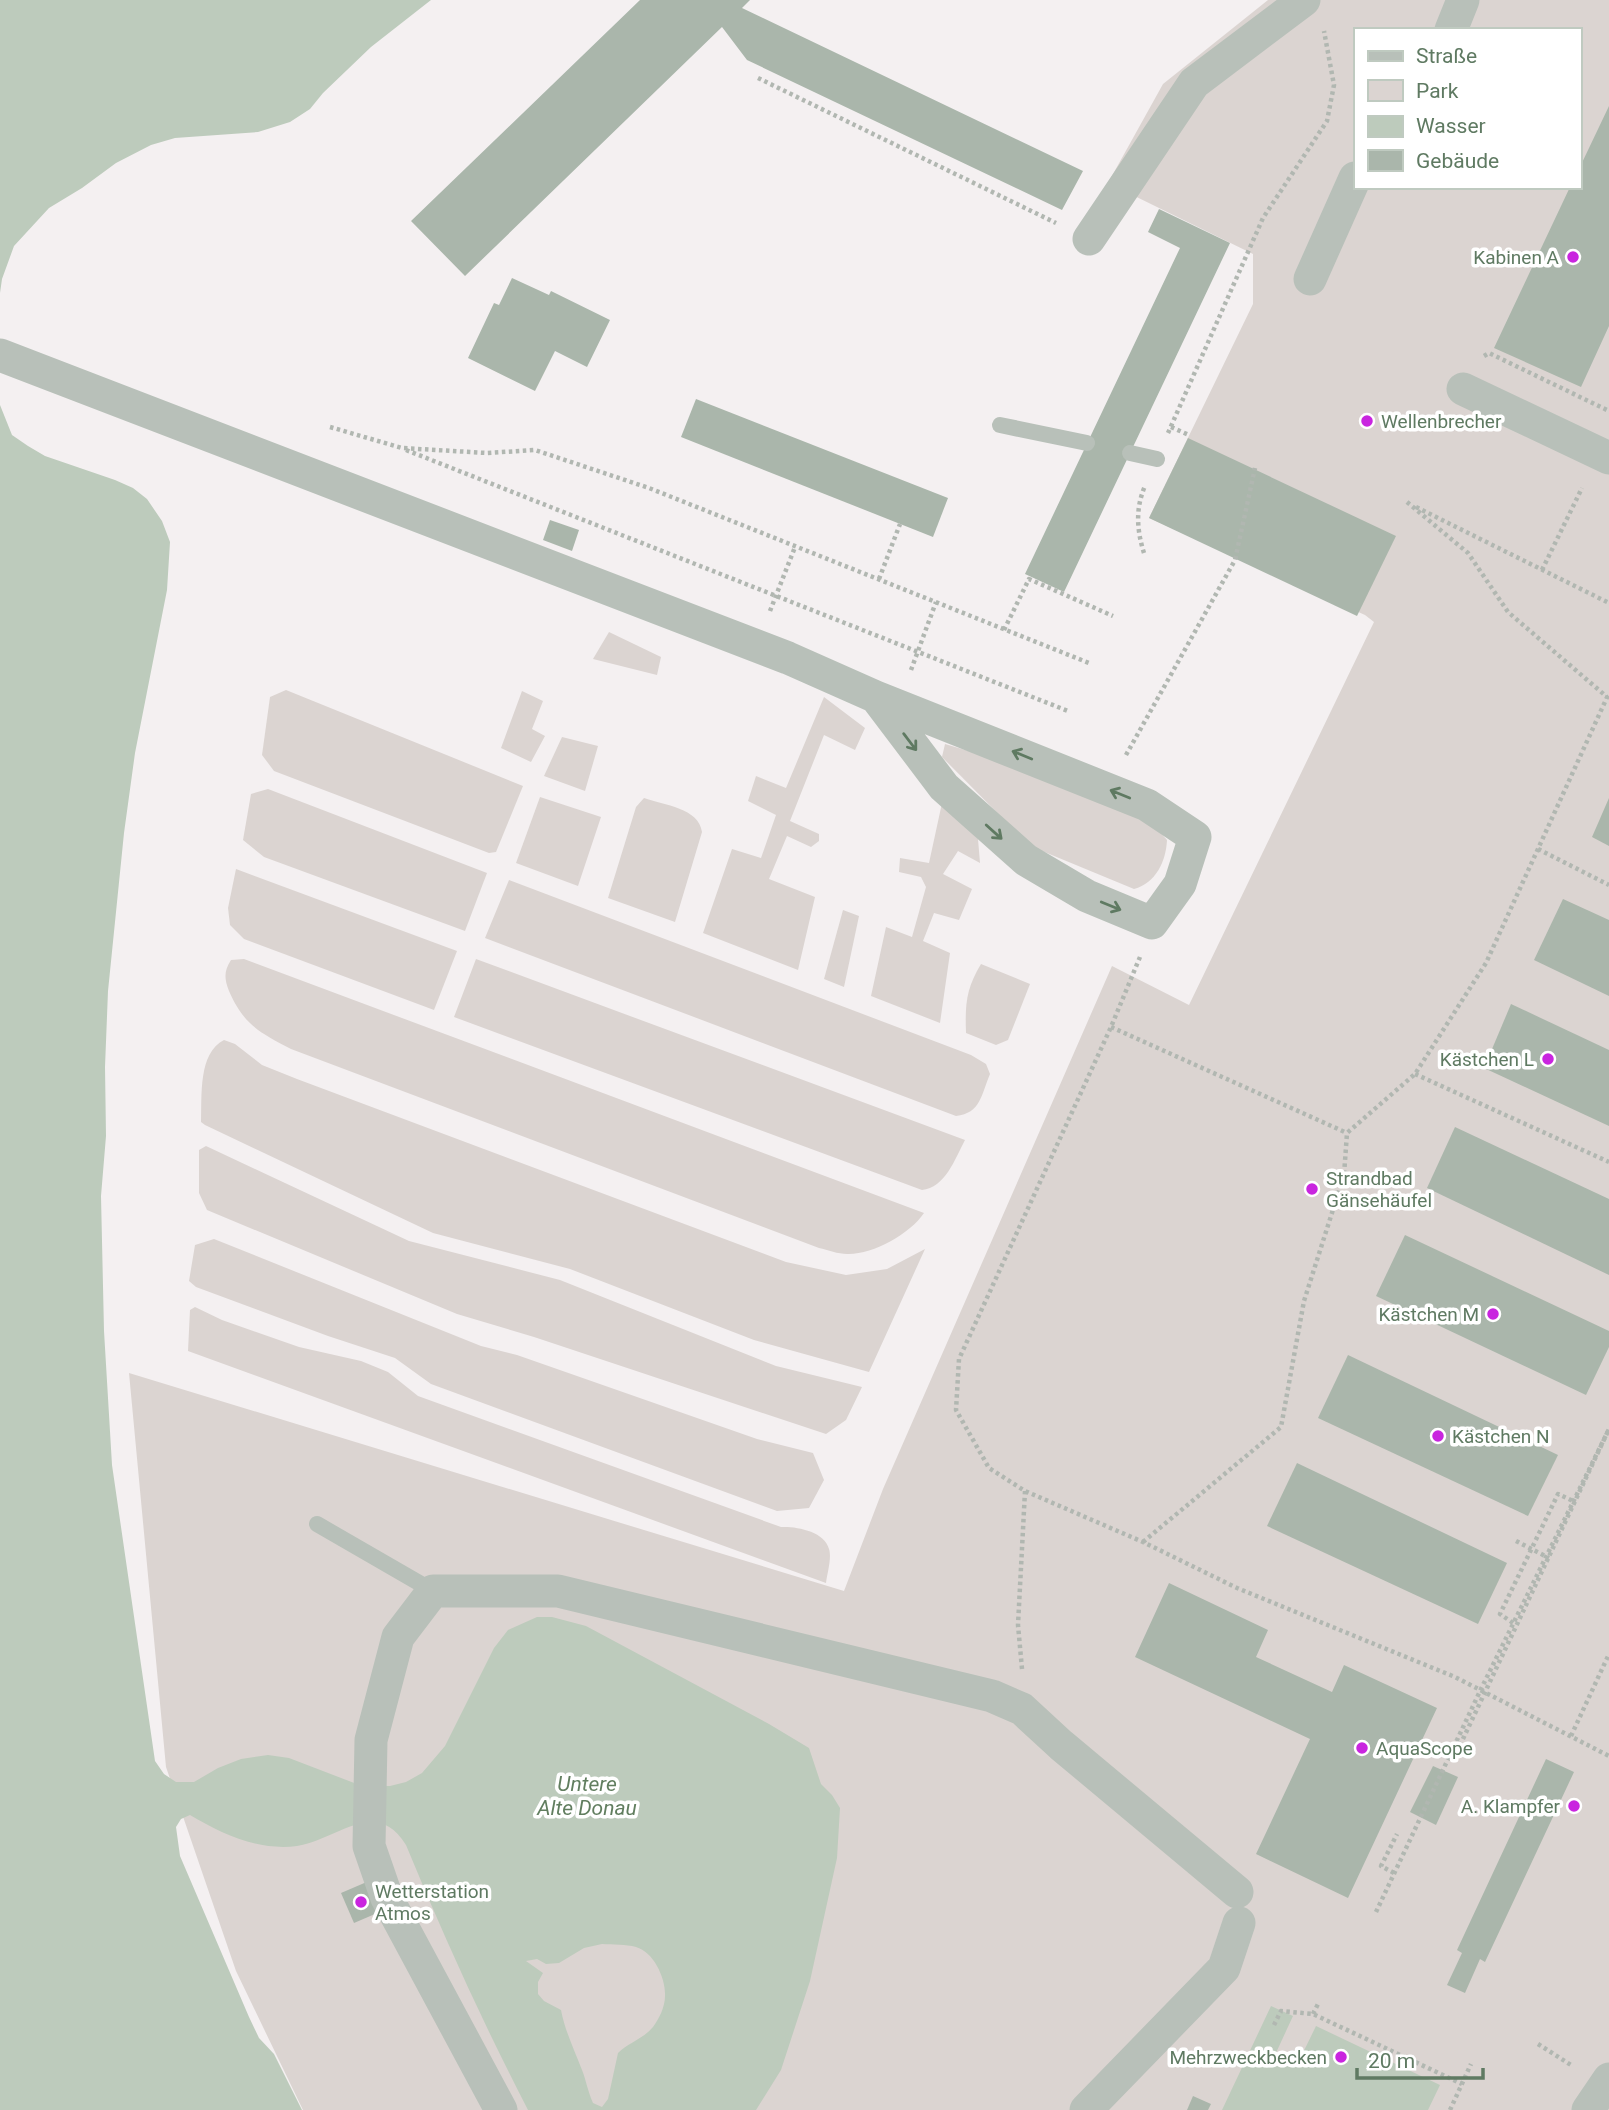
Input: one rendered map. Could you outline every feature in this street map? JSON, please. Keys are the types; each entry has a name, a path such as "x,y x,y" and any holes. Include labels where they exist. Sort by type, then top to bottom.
{"street":[{"path":"1452,28 1463,0"},
{"path":"1089,239 1194,83 1312,11"},
{"path":"1310,279 1354,180"},
{"path":"0,355 755,646 1147,804 1195,837 1180,884 1152,923 1087,896 1026,860 944,787 887,701"},
{"path":"1463,389 1604,456"},
{"path":"501,2110 387,1898 369,1846 371,1740 398,1637 433,1591 558,1591 992,1696 1022,1709 1238,1908 1224,1968 1086,2110"},
{"path":"1588,2110 1609,2079"}],"lane":[{"path":"1000,425 1087,443"},
{"path":"1130,453 1157,458"},
{"path":"317,1524 433,1591"}],"path":[{"path":"1144,553 1137,532 1139,498 1262,218 1327,121 1334,85 1325,34 1312,11"},
{"path":"758,78 1089,239"},
{"path":"1476,359 1489,353 1609,411"},
{"path":"330,427 402,448 1068,711"},
{"path":"1171,427 1189,435"},
{"path":"402,448 487,453 535,450 649,488 1089,663"},
{"path":"1542,570 1604,456"},
{"path":"1110,790 1123,761 1235,560 1255,468"},
{"path":"1143,1542 1281,1427 1304,1301 1344,1175 1347,1133 1415,1073 1486,963 1608,695 1508,612 1468,553 1407,502 1609,603"},
{"path":"879,579 900,524"},
{"path":"755,646 794,547"},
{"path":"1004,630 1029,579 1113,616"},
{"path":"887,701 917,651 936,602"},
{"path":"1538,849 1609,885"},
{"path":"1152,923 1111,1027 959,1359 956,1410 989,1468 1025,1491 1143,1542 1237,1588 1480,1689 1609,1756"},
{"path":"1111,1027 1347,1133"},
{"path":"1415,1073 1609,1162"},
{"path":"1376,1912 1480,1689 1607,1438 1609,1429"},
{"path":"1454,1758 1609,1429"},
{"path":"1022,1709 1023,1676 1018,1625 1025,1491"},
{"path":"1513,1623 1500,1614 1558,1494 1573,1502"},
{"path":"1516,1541 1549,1558"},
{"path":"1571,1736 1609,1654"},
{"path":"1394,1873 1381,1866 1397,1834"},
{"path":"1313,2014 1319,2002"},
{"path":"1274,2025 1281,2011 1313,2014 1462,2084"},
{"path":"1450,2110 1471,2064"}],"green space":[{"name":"Strandbad Gänsehäufel","path":"1268,0 1609,0 1609,2110 303,2110 236,1971 166,1767 129,1373 844,1591 883,1489 1112,966 1189,1005 1374,622 1365,615 1149,518 1253,304 1253,254 1108,183 1163,84"},
{"path":"609,632 661,657 657,675 593,659"},
{"path":"286,690 523,786 496,852 489,853 274,771 262,755 270,697"},
{"path":"522,691 543,701 532,729 545,736 531,762 501,748"},
{"path":"824,697 865,728 855,750 824,735 790,821 819,834 819,841 811,847 787,836 769,879 815,897 798,970 703,933 732,849 761,858 776,815 748,801 756,776 786,788"},
{"path":"562,737 598,746 585,791 544,776"},
{"path":"945,744 1151,822 1167,840 1162,863 1148,882 1134,889 1030,846 942,757"},
{"path":"268,789 487,873 465,931 264,857 243,840 251,794"},
{"path":"540,797 601,817 578,886 516,863"},
{"path":"644,798 688,813 699,824 702,832 675,922 608,898 636,807"},
{"path":"942,803 978,839 980,863 958,851 943,874 972,889 959,920 934,913 923,941 950,953 940,1023 871,996 886,927 912,937 926,887 921,877 899,872 900,858 929,863"},
{"path":"236,869 457,951 434,1010 244,939 230,925 228,908"},
{"path":"509,880 971,1055 986,1064 990,1074 982,1096 971,1111 956,1116 485,938"},
{"path":"843,910 859,916 844,987 824,979"},
{"path":"244,959 924,1213 910,1228 890,1242 868,1251 844,1254 819,1248 291,1049 254,1026 235,1003 227,986 226,971 231,960"},
{"path":"476,959 965,1140 943,1178 930,1188 922,1190 454,1017"},
{"path":"981,964 1030,984 1008,1040 996,1045 966,1033 968,997 972,981"},
{"path":"224,1040 235,1044 262,1065 297,1079 786,1262 846,1275 887,1269 925,1249 869,1372 754,1340 570,1269 433,1233 205,1125 201,1122 203,1076 210,1055"},
{"path":"206,1146 409,1241 560,1280 776,1366 862,1387 846,1420 826,1434 457,1314 207,1210 199,1193 199,1150"},
{"path":"214,1239 481,1346 517,1355 757,1439 813,1453 824,1480 809,1508 777,1511 431,1384 395,1358 196,1287 189,1281 195,1245"},
{"path":"195,1307 222,1320 299,1347 361,1361 388,1372 418,1396 781,1527 794,1527 816,1534 826,1543 830,1553 826,1583 188,1351 190,1310"}],"water":[{"path":"0,0 431,0 371,47 310,109 290,122 258,132 175,138 151,145 116,163 49,208 14,246 0,293"},
{"name":"Untere Alte Donau","path":"0,405 12,435 28,446 45,456 133,488 147,499 162,521 170,542 167,590 135,753 124,833 108,991 106,1136 101,1196 104,1331 112,1465 155,1761 164,1774 176,1782 194,1782 241,1759 268,1755 289,1758 362,1786 390,1786 406,1782 422,1773 445,1746 494,1648 508,1630 537,1617 552,1617 586,1626 809,1748 821,1784 840,1808 837,1858 810,1981 781,2070 756,2110 528,2110 464,1979 406,1845 394,1831 382,1824 369,1822 297,1846 268,1846 241,1840 190,1815 181,1819 176,1827 180,1856 259,2038 274,2054 302,2110 0,2110","holes":["602,1944 632,1946 648,1954 658,1967 665,1989 664,2004 653,2027 618,2053 608,2099 602,2107 593,2103 561,2010 544,2001 538,1994 538,1982 543,1973 526,1961 537,1959 546,1964 559,1963 584,1948"]},
{"name":"Mehrzweckbecken","path":"1271,2006 1293,2016 1275,2055 1282,2059 1280,2063 1287,2066 1289,2062 1297,2065 1316,2026 1440,2085 1428,2110 1222,2110"}],"building":[{"path":"640,0 750,0 742,8 1083,171 1062,210 747,60 722,27 465,276 411,221"},
{"name":"Kabinen A","path":"1609,106 1609,326 1581,387 1494,348 1569,189 1581,189 1581,165"},
{"path":"1159,209 1230,243 1064,592 1025,574 1180,248 1148,232"},
{"path":"512,278 549,295 551,291 610,320 587,367 555,351 535,391 468,358 494,303 499,305"},
{"path":"696,399 948,498 933,537 681,437"},
{"path":"1188,438 1396,536 1357,616 1149,518"},
{"path":"550,520 579,530 572,551 543,540"},
{"path":"1609,798 1609,846 1592,837"},
{"path":"1563,899 1609,920 1609,996 1534,960"},
{"name":"Kästchen L","path":"1511,1004 1609,1050 1609,1126 1484,1068"},
{"path":"1455,1127 1609,1199 1609,1275 1427,1188"},
{"name":"Kästchen M","path":"1405,1235 1609,1331 1609,1347 1586,1395 1376,1296"},
{"name":"Kästchen N","path":"1348,1355 1558,1455 1528,1516 1318,1418"},
{"path":"1297,1463 1507,1563 1478,1624 1267,1526"},
{"name":"AquaScope","path":"1169,1583 1268,1630 1256,1657 1332,1692 1344,1665 1437,1708 1348,1898 1256,1854 1310,1739 1135,1657"},
{"path":"1546,1759 1574,1772 1485,1962 1480,1959 1465,1993 1447,1985 1462,1953 1457,1950"},
{"path":"1433,1766 1458,1777 1436,1825 1410,1812"},
{"name":"Wetterstation Atmos","path":"369,1881 382,1911 354,1923 341,1893"},
{"path":"1193,2096 1211,2104 1208,2110 1187,2110"}],"place":[{"name":"Kabinen A","path":"1573,257"},
{"name":"Wellenbrecher","path":"1367,421"},
{"name":"Kästchen L","path":"1548,1059"},
{"name":"Strandbad Gänsehäufel","path":"1312,1189"},
{"name":"Kästchen M","path":"1493,1314"},
{"name":"Kästchen N","path":"1438,1436"},
{"name":"AquaScope","path":"1362,1748"},
{"name":"A. Klampfer","path":"1574,1806"},
{"name":"Wetterstation Atmos","path":"361,1902"},
{"name":"Mehrzweckbecken","path":"1341,2057"}]}
